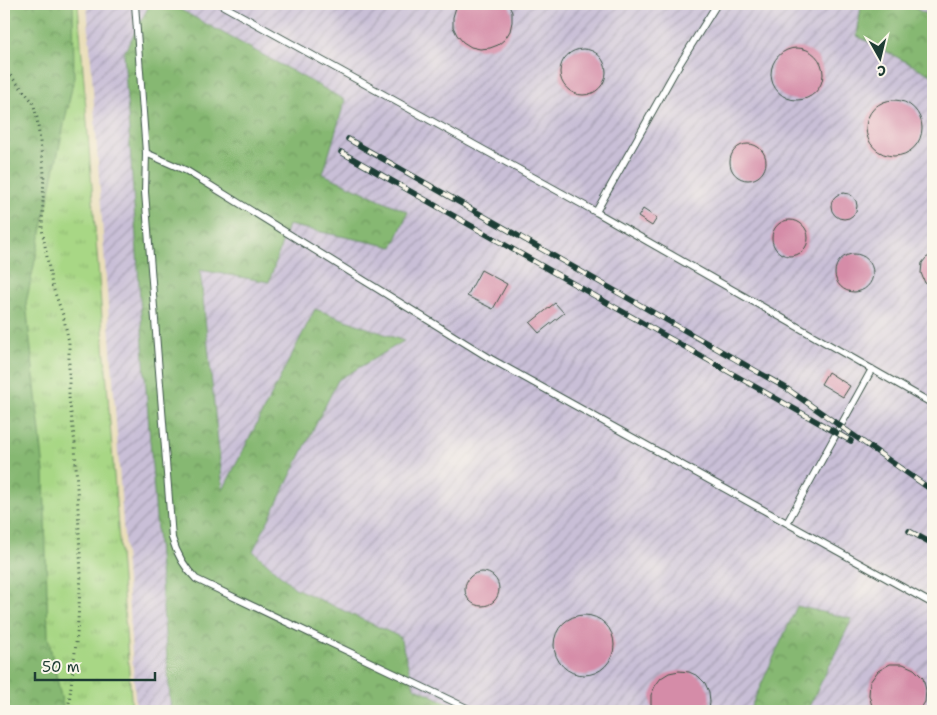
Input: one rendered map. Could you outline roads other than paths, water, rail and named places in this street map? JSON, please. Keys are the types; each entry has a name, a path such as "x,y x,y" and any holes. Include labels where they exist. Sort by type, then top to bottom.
{"lane":[{"path":"135,4 146,153 145,192 172,538 177,554 185,568 196,579 473,711"},
{"path":"220,4 596,212 933,404"},
{"path":"596,212 674,73 717,4"},
{"path":"926,4 933,8"},
{"path":"146,153 187,171 491,359 933,604"},
{"path":"787,523 872,369"}],"railway":[{"path":"348,139 786,388 933,491"},
{"path":"341,152 851,441"},
{"path":"909,531 933,544"}]}
